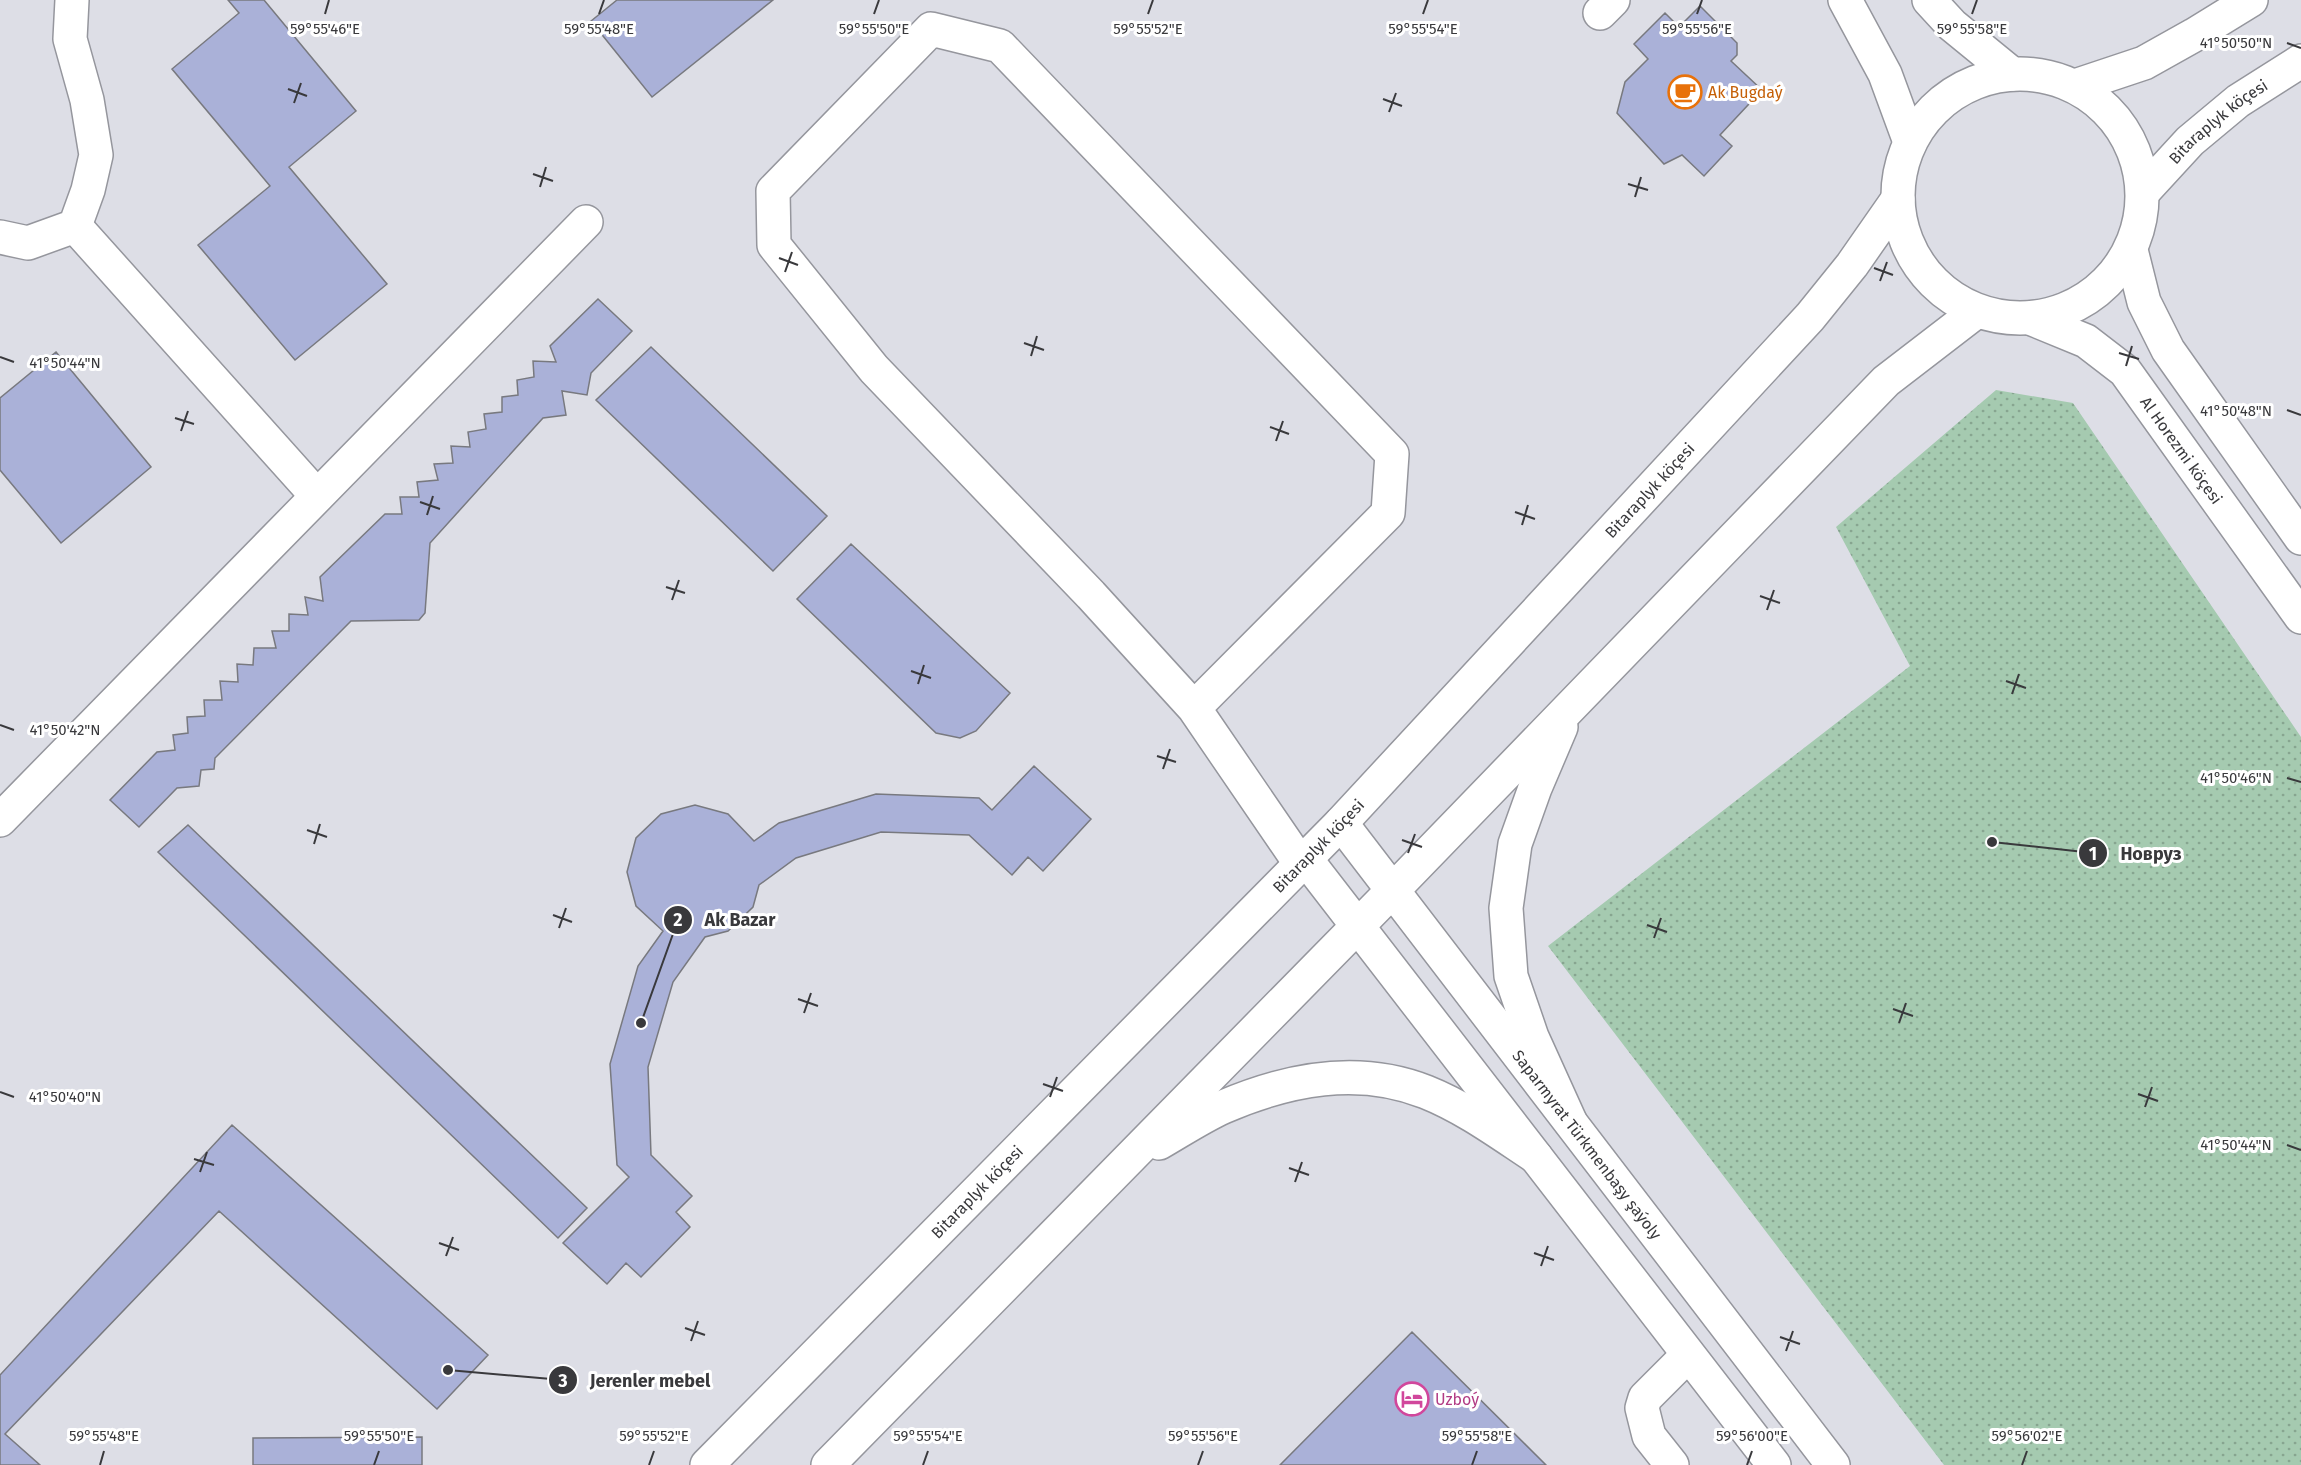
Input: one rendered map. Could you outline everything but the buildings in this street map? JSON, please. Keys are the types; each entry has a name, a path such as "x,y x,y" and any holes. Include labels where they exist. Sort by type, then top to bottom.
{"main road":[{"path":"72,0 70,39 87,100 96,155 88,190 75,226"},
{"path":"1845,0 1885,74 1910,142"},
{"path":"1929,0 1952,25 2012,74"},
{"path":"2074,86 2144,63 2251,0"},
{"path":"1194,708 1388,513 1392,454 1000,46 932,29 773,191 774,245 874,369 1083,587 1194,708 1303,861 1358,926 1774,1465"},
{"name":"Bitaraplyk köçesi","path":"2144,191 2190,141 2238,101 2301,61"},
{"path":"2012,74 2044,76 2074,86 2102,104 2123,129 2138,158 2144,191 2141,221 2131,250 2107,284 2071,308 2030,318 2003,317 1977,311 1951,297 1929,278 1913,254 1902,227 1898,199 1900,170 1910,142 1928,115 1952,94 1981,80 2012,74"},
{"name":"Bitaraplyk köçesi","path":"707,1465 1341,823 1810,317 1852,265 1898,199"},
{"path":"0,820 586,222"},
{"path":"0,237 28,243 75,226"},
{"path":"75,226 317,496"},
{"path":"2131,250 2144,302 2168,350 2301,538"},
{"path":"828,1465 1358,926 1887,381 1977,311"},
{"name":"Al Horezmi köçesi","path":"2030,318 2086,341 2125,371 2301,617"},
{"path":"1569,708 1535,788 1515,844 1506,908 1511,976 1532,1036 1570,1121"},
{"name":"Saparmyrat Türkmenbaşy şaýoly","path":"1341,823 1394,889 1833,1465"},
{"path":"1126,1161 1221,1108 1277,1087 1327,1077 1376,1079 1425,1092 1472,1114 1536,1157"},
{"path":"1672,1465 1649,1436 1642,1408 1645,1398 1688,1355"}],"green space":[{"path":"1996,390 2073,403 2301,737 2301,1465 1944,1465 1548,946 1910,666 1836,527"}],"place":[{"name":"Ak Bugdaý","path":"1685,92"},
{"name":"Новруз","path":"1992,842"},
{"name":"Ak Bazar","path":"641,1023"},
{"name":"Jerenler mebel","path":"448,1370"},
{"name":"Uzboý","path":"1412,1399"}]}
